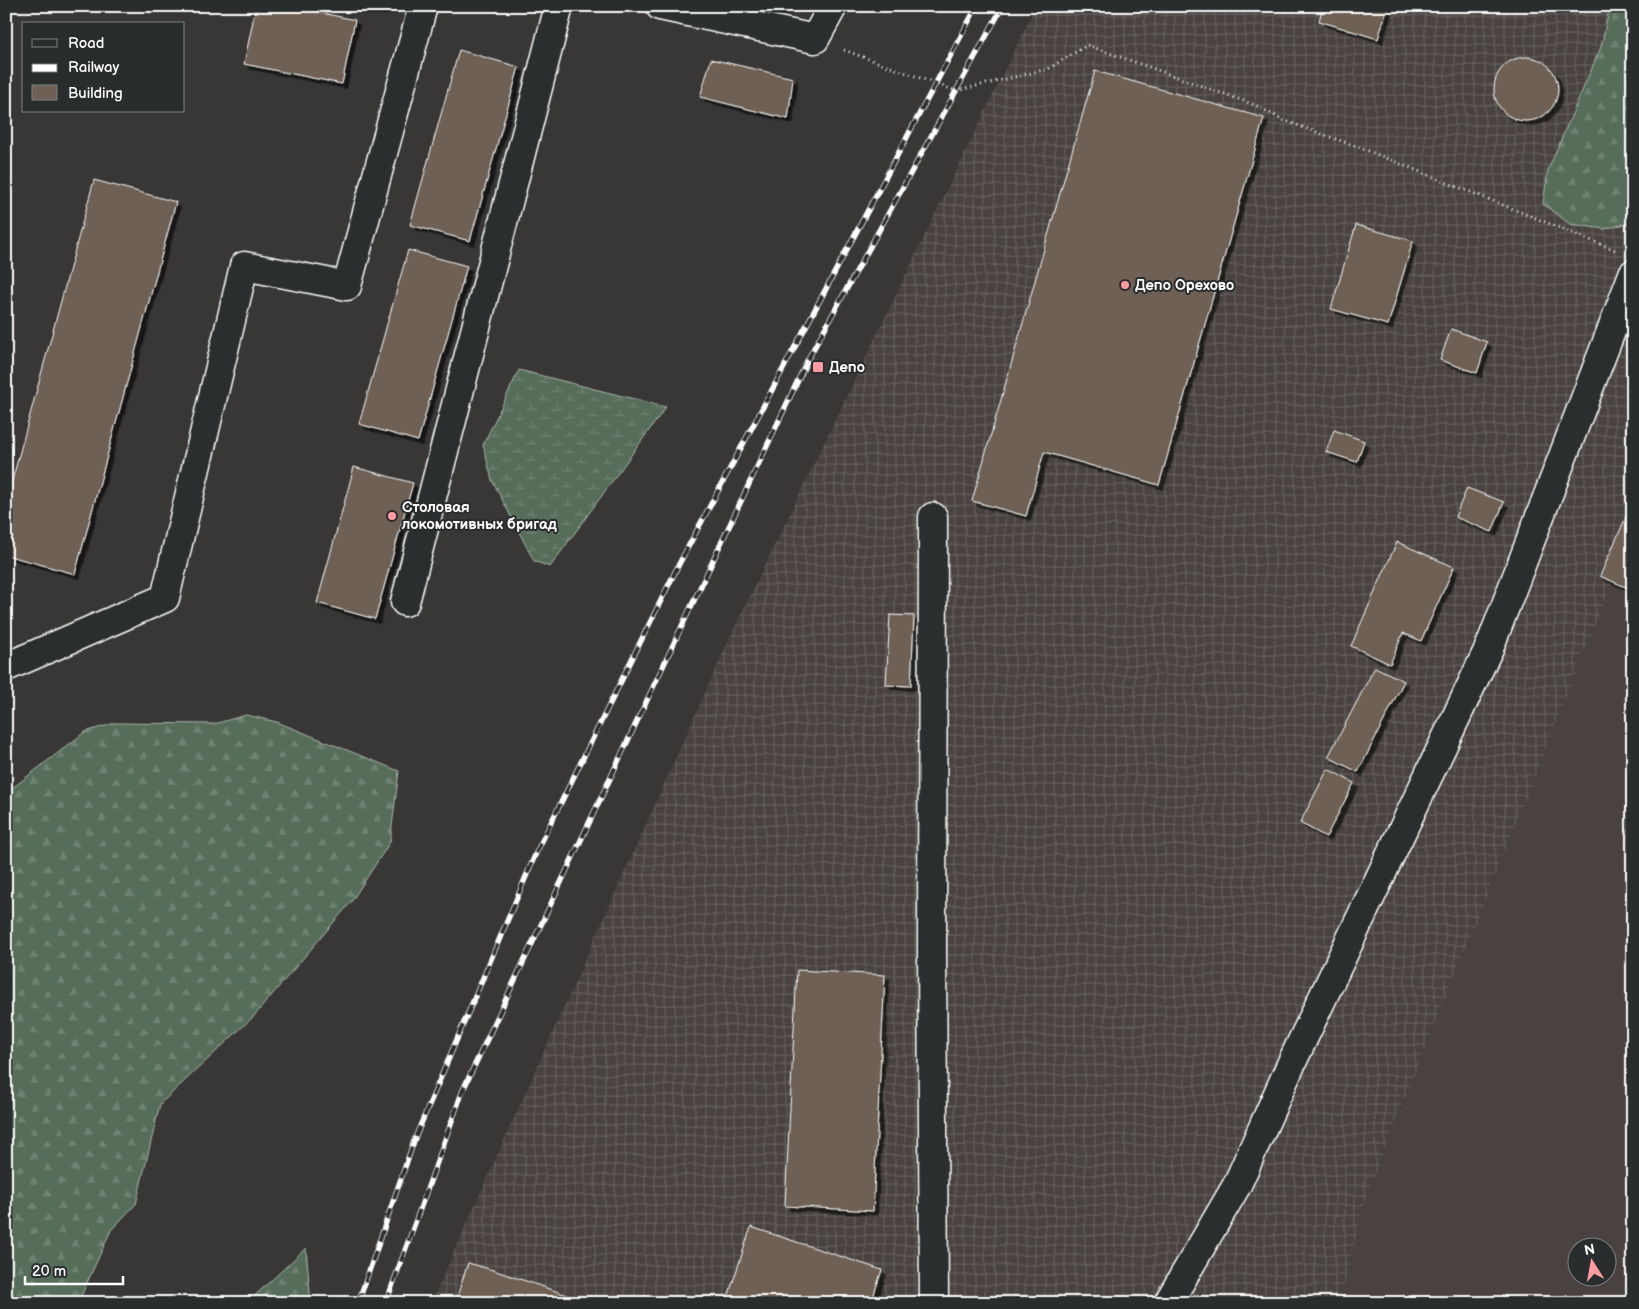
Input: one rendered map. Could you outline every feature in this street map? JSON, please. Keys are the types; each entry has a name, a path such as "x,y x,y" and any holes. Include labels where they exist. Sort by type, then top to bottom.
{"street":[{"path":"6,667 164,598 244,266 347,286 423,6"},
{"path":"405,602 559,6"},
{"path":"660,6 815,39 833,6"},
{"path":"1168,1303 1237,1185 1293,1060 1490,646 1628,263"},
{"path":"933,516 932,948 934,1303"}],"path":[{"path":"815,39 956,91 1048,68 1087,45 1255,105 1284,120 1361,148 1628,263"}],"shaded area":[{"path":"1036,6 1633,6 1633,531 1367,1193 1340,1303 431,1303 732,633"},
{"path":"1633,531 1633,1303 1340,1303 1367,1193"}],"green space":[{"path":"1610,6 1633,6 1633,222 1604,229 1570,224 1543,204 1548,170 1601,47"},
{"path":"519,370 666,407 550,567 534,561 492,480 483,445"},
{"path":"246,715 277,722 399,771 390,842 351,902 254,1016 160,1104 136,1204 111,1230 78,1303 6,1303 6,793 85,732 115,723 214,724"},
{"path":"306,1248 311,1303 247,1303"}],"building":[{"path":"256,6 289,6 355,20 342,84 244,64"},
{"path":"1323,6 1388,6 1378,39 1319,21"},
{"path":"459,50 519,67 470,241 410,225"},
{"path":"1526,57 1538,59 1549,66 1556,77 1558,89 1556,101 1549,112 1538,119 1526,121 1514,119 1503,112 1496,101 1494,89 1496,77 1503,66 1514,59"},
{"path":"711,59 793,78 788,119 700,97"},
{"name":"Депо Орехово","path":"1095,71 1264,118 1159,485 1044,452 1026,516 972,501"},
{"path":"94,180 176,202 75,574 6,555 6,503"},
{"path":"1356,225 1413,241 1388,325 1331,309"},
{"path":"408,250 467,266 418,441 359,424"},
{"path":"1451,329 1487,342 1477,373 1440,360"},
{"path":"1334,430 1364,441 1357,462 1326,452"},
{"path":"354,467 413,483 375,619 317,603"},
{"path":"1467,488 1504,502 1492,532 1455,517"},
{"path":"1633,501 1633,576 1628,588 1600,576"},
{"path":"1397,542 1454,567 1421,641 1403,633 1390,664 1351,646"},
{"path":"890,615 914,616 911,686 886,685"},
{"path":"1375,667 1404,681 1358,772 1328,757"},
{"path":"1328,769 1354,783 1326,837 1300,823"},
{"path":"797,970 885,975 873,1211 785,1206"},
{"path":"751,1227 882,1270 871,1303 726,1303"},
{"path":"468,1263 493,1270 591,1303 455,1303"}],"railway":[{"path":"358,1303 415,1138 536,853 679,564 977,6"},
{"path":"386,1303 463,1090 809,357 1003,6"}],"place":[{"name":"Депо Орехово","path":"1125,285"},
{"name":"Депо","path":"818,367"},
{"name":"Столовая локомотивных бригад","path":"392,516"}]}
